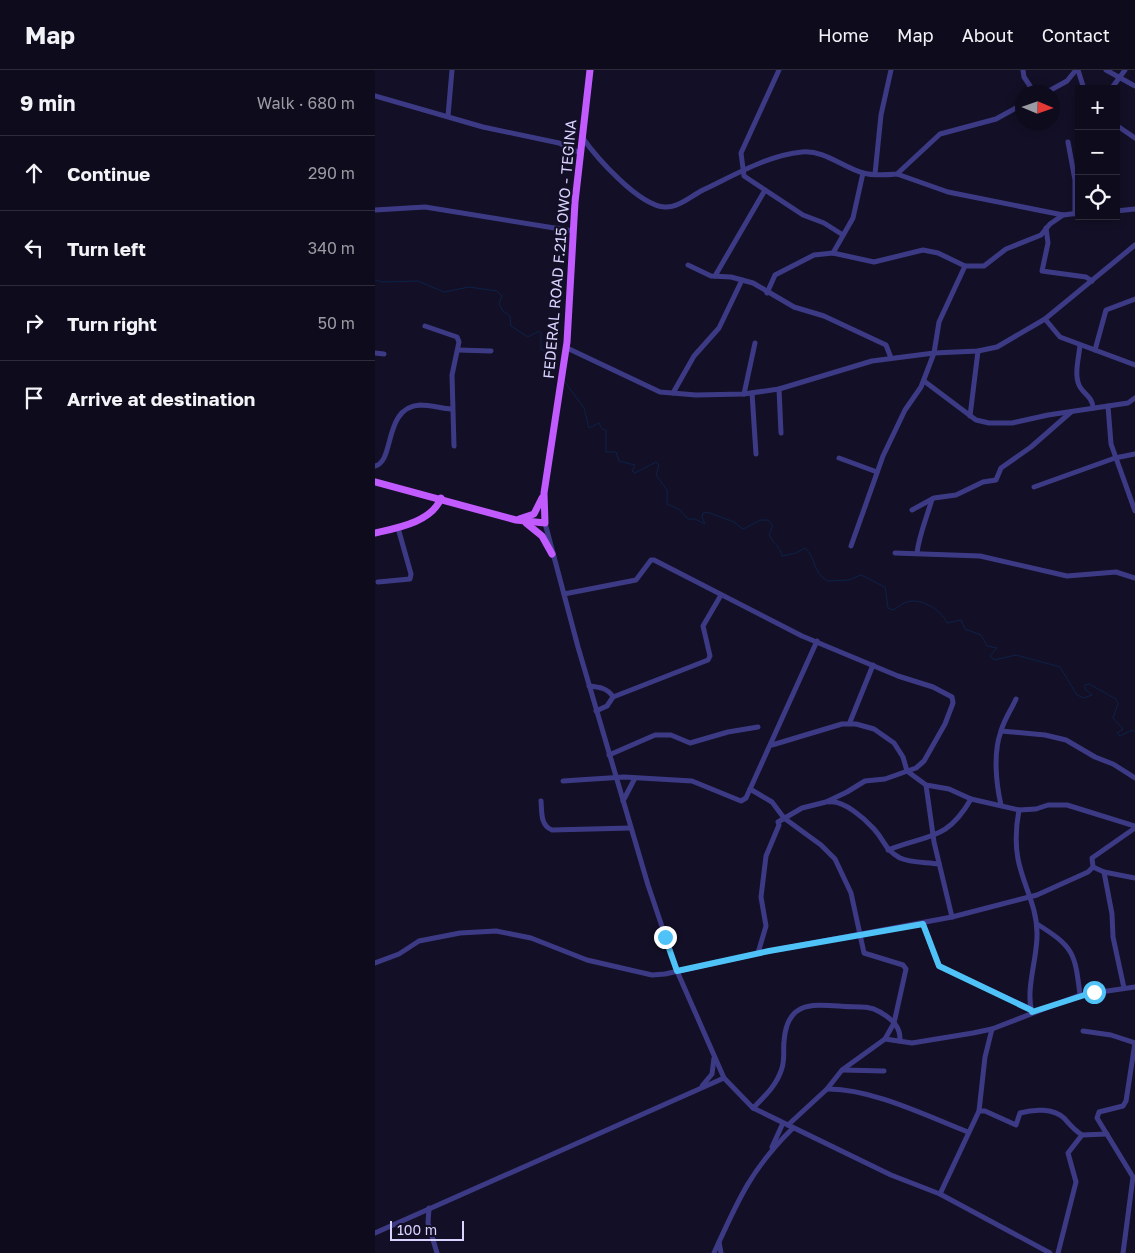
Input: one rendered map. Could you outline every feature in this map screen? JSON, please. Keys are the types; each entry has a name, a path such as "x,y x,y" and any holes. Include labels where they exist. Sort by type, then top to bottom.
{"main road":[{"name":"FEDERAL ROAD F.215 OWO - TEGINA","path":"545,523 544,493 567,348 579,153 590,70"},
{"path":"375,482 518,520 545,523"},
{"path":"518,520 534,514 544,493"},
{"path":"375,533 398,528 425,516 441,498"},
{"path":"518,520 543,536 552,554"}],"street":[{"path":"448,116 451,70"},
{"path":"779,70 741,153 743,171 746,178 803,216 824,223 843,235"},
{"path":"875,174 881,115 891,70"},
{"path":"1023,70 1023,77 1029,85"},
{"path":"1060,85 1067,81 1077,70 1083,85"},
{"path":"1106,70 1119,79 1135,86"},
{"path":"1114,85 1125,70"},
{"path":"375,96 483,127 559,143 579,153"},
{"path":"897,174 940,134 996,119 1015,108"},
{"path":"1120,128 1135,138"},
{"path":"581,136 604,164 626,185 647,200 664,207 673,206 765,162 803,152 821,155 863,173 897,174 948,192 1063,215 1075,213"},
{"path":"1068,142 1075,180"},
{"path":"833,254 853,218 863,173"},
{"path":"715,276 765,190"},
{"path":"375,210 433,208 573,230"},
{"path":"1120,211 1135,209"},
{"path":"767,293 772,279 779,272 814,255 833,254 874,262 885,261 907,253 931,251 965,266 984,266 1006,248 1036,238 1063,215"},
{"path":"1046,228 1048,243 1042,271 1085,277 1092,281"},
{"path":"567,348 651,389 673,393 752,393 779,388 854,366 891,358 978,351 997,347 1045,319 1135,245"},
{"path":"688,265 706,274 742,280 753,284 794,307 824,316 887,345 891,358"},
{"path":"851,546 863,519 877,472 905,410 924,381 934,354 939,322 965,266"},
{"path":"673,393 694,356 719,328 742,280"},
{"path":"1095,350 1106,310 1135,298"},
{"path":"1045,319 1060,338 1135,364"},
{"path":"425,326 457,337 458,350 452,375 451,409 454,446"},
{"path":"745,394 755,343"},
{"path":"1080,345 1078,381 1080,387 1092,400 1093,408"},
{"path":"458,350 491,351"},
{"path":"970,416 978,351"},
{"path":"375,352 384,354"},
{"path":"924,381 958,404 970,416 989,424 1000,424 1128,403 1135,398"},
{"path":"779,388 781,434"},
{"path":"752,393 756,454"},
{"path":"375,466 382,461 397,419 402,412 420,405 451,409"},
{"path":"1108,406 1109,432 1115,458 1121,468 1135,511"},
{"path":"912,510 932,499 955,495 983,482 996,480 1001,468 1037,443 1072,412"},
{"path":"1034,487 1115,458 1135,454"},
{"path":"839,458 877,472"},
{"path":"917,553 920,535 925,525 932,499"},
{"path":"545,523 596,711 677,971 724,1078 753,1108 891,1175 940,1194 1050,1253"},
{"path":"378,582 410,579 411,574 398,528"},
{"path":"895,553 992,558 1067,576 1116,572 1135,578"},
{"path":"564,594 636,580 651,560 654,560 721,595 817,641 873,665 933,687 951,697 953,702 945,724 921,765 885,779 865,781 826,802"},
{"path":"596,711 607,706 613,697 708,660 710,656 703,626 721,595"},
{"path":"563,781 617,778 693,780 741,801 746,798 766,752 772,745 783,712 817,641"},
{"path":"850,722 873,665"},
{"path":"589,686 604,688 611,692 613,697"},
{"path":"1001,805 997,784 997,755 1001,731 1016,699"},
{"path":"772,745 850,722 874,729 887,738 897,748 907,771 926,785 949,789 971,799 1019,810 1036,809 1048,805 1067,805 1135,827"},
{"path":"609,755 655,734 671,735 689,743 728,732 758,727"},
{"path":"1001,731 1045,735 1066,740 1095,757 1113,764 1135,778"},
{"path":"623,801 635,778"},
{"path":"926,785 927,807 952,917"},
{"path":"714,1253 750,1178 788,1125 827,1089 842,1070 885,1039 894,1023 905,981 906,967 865,954 859,936 851,893 835,859 821,845 784,818 771,802 750,790"},
{"path":"888,850 934,836 953,826 971,799"},
{"path":"541,801 543,822 546,827 552,830 631,828"},
{"path":"758,953 765,926 761,897 766,856 779,825 778,822 802,808 836,801 857,814 876,831 888,850 903,859 939,864"},
{"path":"1019,810 1016,848 1018,861 1032,897 1037,924 1032,1011"},
{"path":"375,963 399,954 419,941 460,933 496,931 531,938 587,960 652,975 677,971 758,953 923,924 1032,897 1089,872 1093,867 1092,858 1135,827"},
{"path":"1093,867 1104,872 1135,878"},
{"path":"1104,872 1112,914 1113,937 1124,988"},
{"path":"923,924 939,966 1032,1011"},
{"path":"1037,924 1058,938 1075,956 1080,995"},
{"path":"885,1039 912,1043 992,1029 1032,1011 1080,995 1135,987"},
{"path":"753,1108 767,1095 778,1078 782,1068 785,1032 798,1010 807,1005 868,1007 886,1016 894,1023 899,1030 900,1041"},
{"path":"940,1194 968,1132 975,1124 979,1111 985,1057 992,1029"},
{"path":"1083,1031 1111,1035 1135,1043 1126,1101 1123,1106 1099,1112 1097,1118 1098,1123 1134,1177 1123,1253"},
{"path":"701,1088 712,1074 714,1056"},
{"path":"842,1070 885,1071"},
{"path":"375,1233 724,1078"},
{"path":"827,1089 846,1089 866,1094 968,1132"},
{"path":"979,1111 985,1111 1016,1124 1020,1113 1046,1110 1063,1117 1071,1128 1082,1135 1107,1134"},
{"path":"772,1148 788,1125"},
{"path":"1058,1253 1077,1182 1068,1152 1082,1135"},
{"path":"429,1208 428,1223 437,1253"},
{"path":"719,1242 721,1253"}],"waterway":[{"path":"375,280 382,282 418,281 444,292 469,287 497,291 502,296 499,304 503,311 510,316 511,326 528,337 539,331 541,333 541,349 552,354 551,373 555,378"},
{"path":"565,382 584,408 589,428 599,423 602,429 606,430 606,452 616,452 619,461 635,465 632,471 635,473 656,462 659,465 656,475 667,490 667,504 680,510 688,519 695,519 705,524 702,517 703,513 707,512 734,522 743,529 761,520 768,520 773,526 769,534 782,556 796,553 805,548 809,552 817,570 828,581 849,580 861,575 885,587 888,608 893,610 904,603 916,601 935,609 947,623 961,620 965,629 981,635 987,646 997,648 990,656 994,660 1016,655 1060,667 1077,695 1084,698 1092,695 1085,689 1085,685 1089,684 1116,699 1118,704 1113,718 1123,729 1117,733 1120,736 1132,730 1135,732"}],"route":[{"path":"665,937 677,971 769,951 923,924 939,966 989,988 1032,1012 1061,1001 1094,992"}]}
